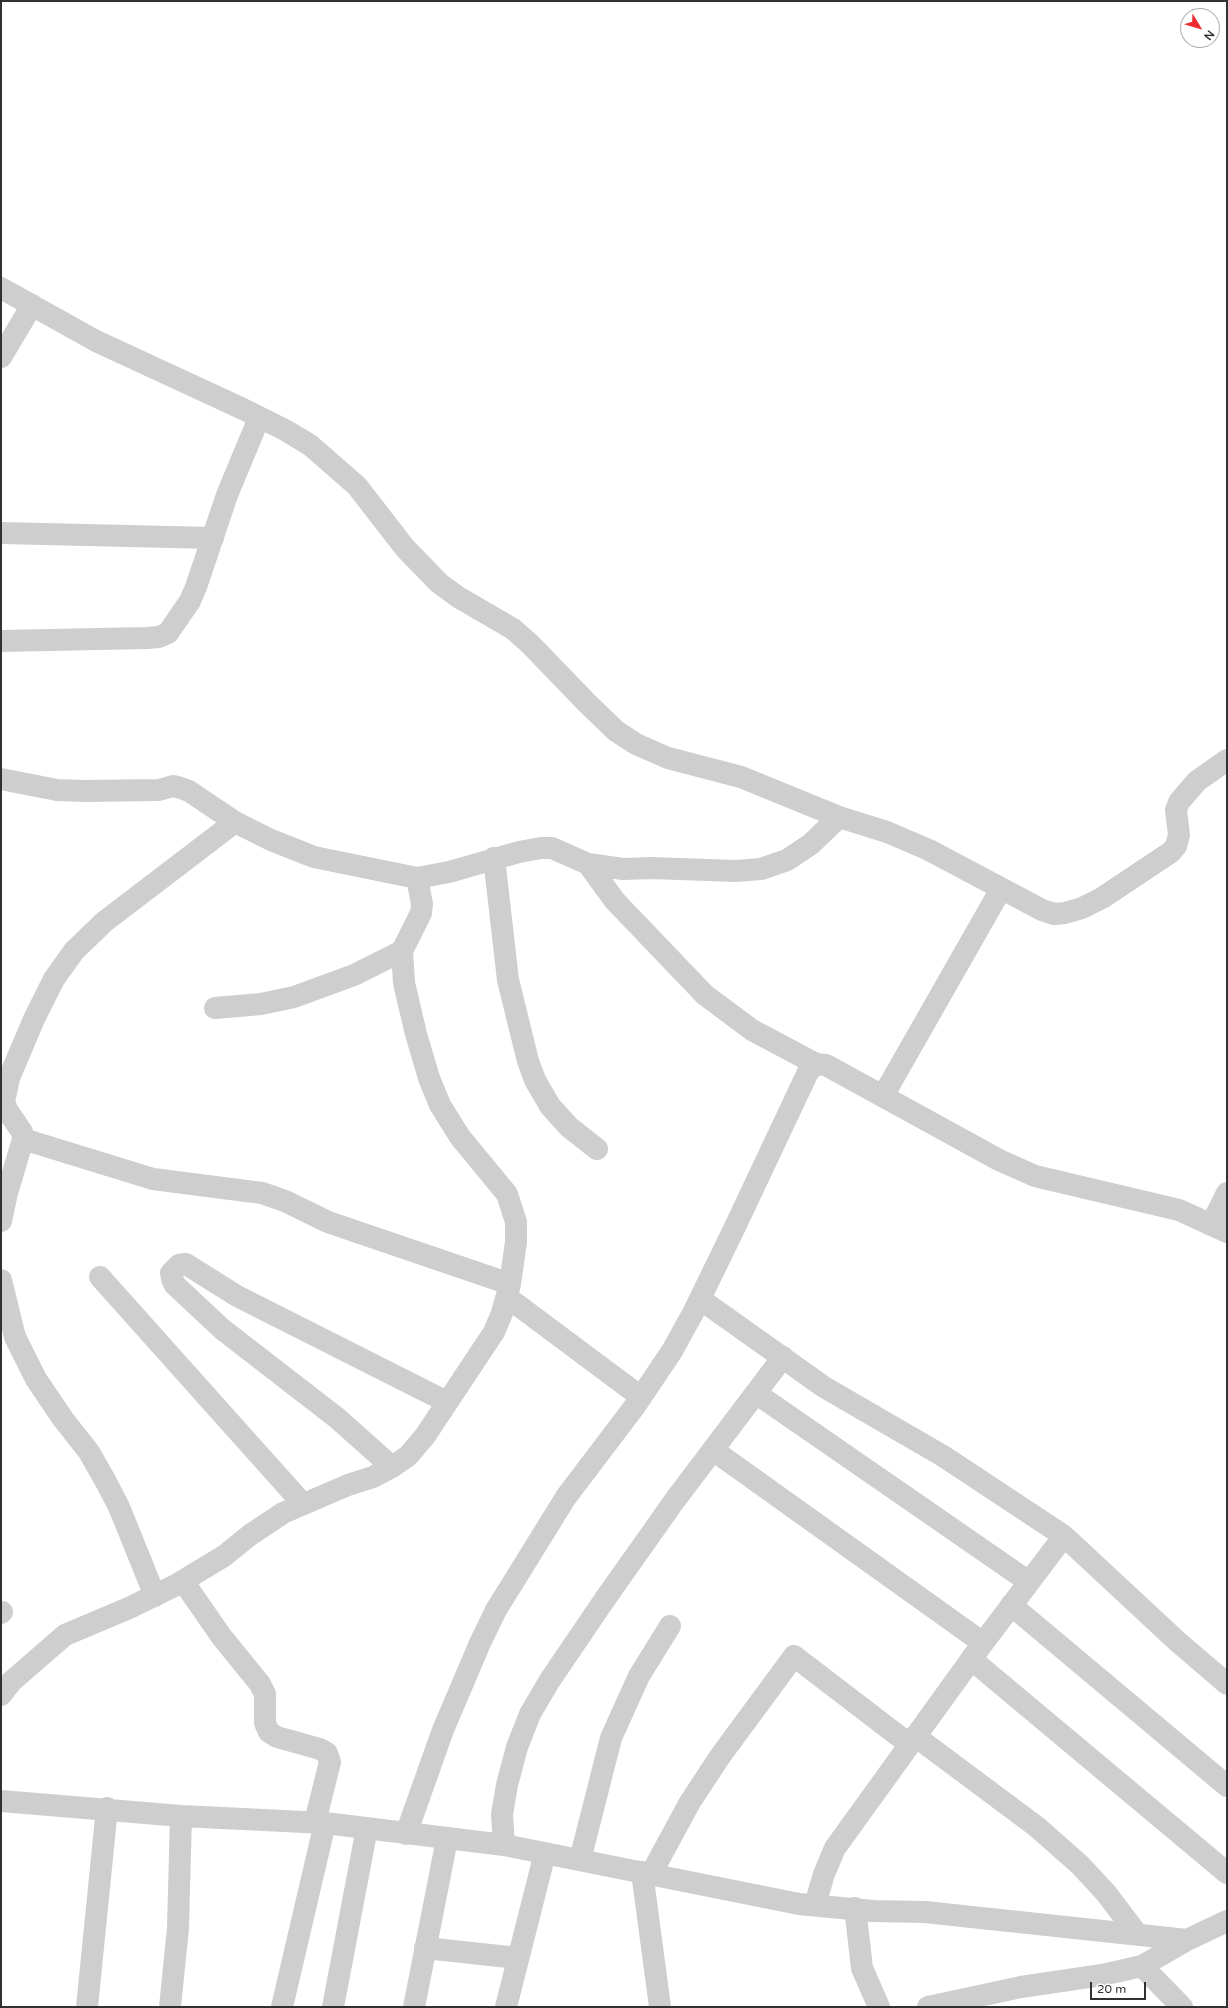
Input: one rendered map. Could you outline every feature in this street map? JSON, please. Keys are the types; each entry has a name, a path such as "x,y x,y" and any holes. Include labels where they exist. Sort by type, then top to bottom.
{"street":[{"path":"1,288 96,340 291,434 326,458 357,486 406,548 439,582 458,597 513,630 530,644 587,703 616,731 629,740 668,758 741,777 839,817 887,832 929,850 1021,900 1054,914 1065,913 1082,908 1102,898 1171,852 1176,846 1179,835 1176,810 1180,802 1197,781 1227,760"},
{"path":"1,357 32,305"},
{"path":"1,641 147,638 159,637 168,633 190,601 227,495 259,418"},
{"path":"1,533 213,538"},
{"path":"1,779 57,790 159,790 173,786 189,791 235,822 271,840 314,857 417,878 449,872 519,852 552,848 588,864 624,869 651,868 736,871 761,869 786,860 811,844 839,817"},
{"path":"1,1220 7,1193 23,1139 22,1132 7,1110 4,1102 9,1078 34,1019 54,979 74,951 104,922 235,822"},
{"path":"494,858 508,980 528,1061 535,1080 550,1106 569,1127 597,1149"},
{"path":"588,864 615,901 705,994 752,1030 816,1064 826,1065 999,1160 1035,1176 1179,1210 1219,1229 1227,1193"},
{"path":"1,1695 12,1681 65,1635 155,1596 224,1556 250,1535 284,1513 348,1485 373,1477 392,1467 408,1456 425,1436 494,1332 509,1290 516,1242 516,1222 507,1194 460,1137 440,1105 429,1078 416,1034 404,983 402,951 421,913 422,904 417,878"},
{"path":"883,1096 1001,889"},
{"path":"215,1008 261,1004 294,997 348,978 402,951"},
{"path":"406,1834 443,1730 480,1642 496,1610 566,1497 641,1397 672,1351 700,1299 808,1072 816,1064"},
{"path":"23,1139 153,1179 262,1193 328,1222 509,1290 641,1397"},
{"path":"392,1467 337,1418 222,1329 175,1285 171,1273 179,1265 186,1264 237,1296 447,1402"},
{"path":"100,1277 303,1504"},
{"path":"1,1280 15,1337 36,1379 63,1419 89,1452 106,1482 119,1507 155,1596"},
{"path":"700,1299 824,1387 943,1456 1064,1536 1178,1642 1227,1684"},
{"path":"504,1845 502,1814 507,1785 517,1747 530,1714 550,1680 605,1599 713,1450 757,1394 782,1357"},
{"path":"757,1394 1029,1582"},
{"path":"713,1450 977,1651 1227,1872"},
{"path":"815,1905 824,1874 835,1848 977,1651 1064,1536"},
{"path":"183,1581 221,1636 260,1684 265,1694 265,1723 269,1732 277,1737 320,1749 327,1753 330,1762 320,1822 282,2007"},
{"path":"1011,1605 1227,1786"},
{"path":"580,1860 611,1738 639,1676 670,1626"},
{"path":"660,2007 646,1873 721,1755 794,1656 1037,1828 1080,1865 1106,1893 1137,1934"},
{"path":"1,1801 107,1808 182,1816 320,1822 406,1834 504,1845 815,1905 873,1911 925,1912 1187,1940"},
{"path":"87,2007 107,1808"},
{"path":"170,2007 178,1928 182,1816"},
{"path":"332,2007 367,1828"},
{"path":"414,2007 447,1839"},
{"path":"506,2007 545,1853"},
{"path":"855,1908 862,1968 880,2007"},
{"path":"931,2007 989,2001 1142,1966 1187,1940 1227,1921"},
{"path":"425,1948 518,1958"},
{"path":"1142,1966 1182,2007"}]}
